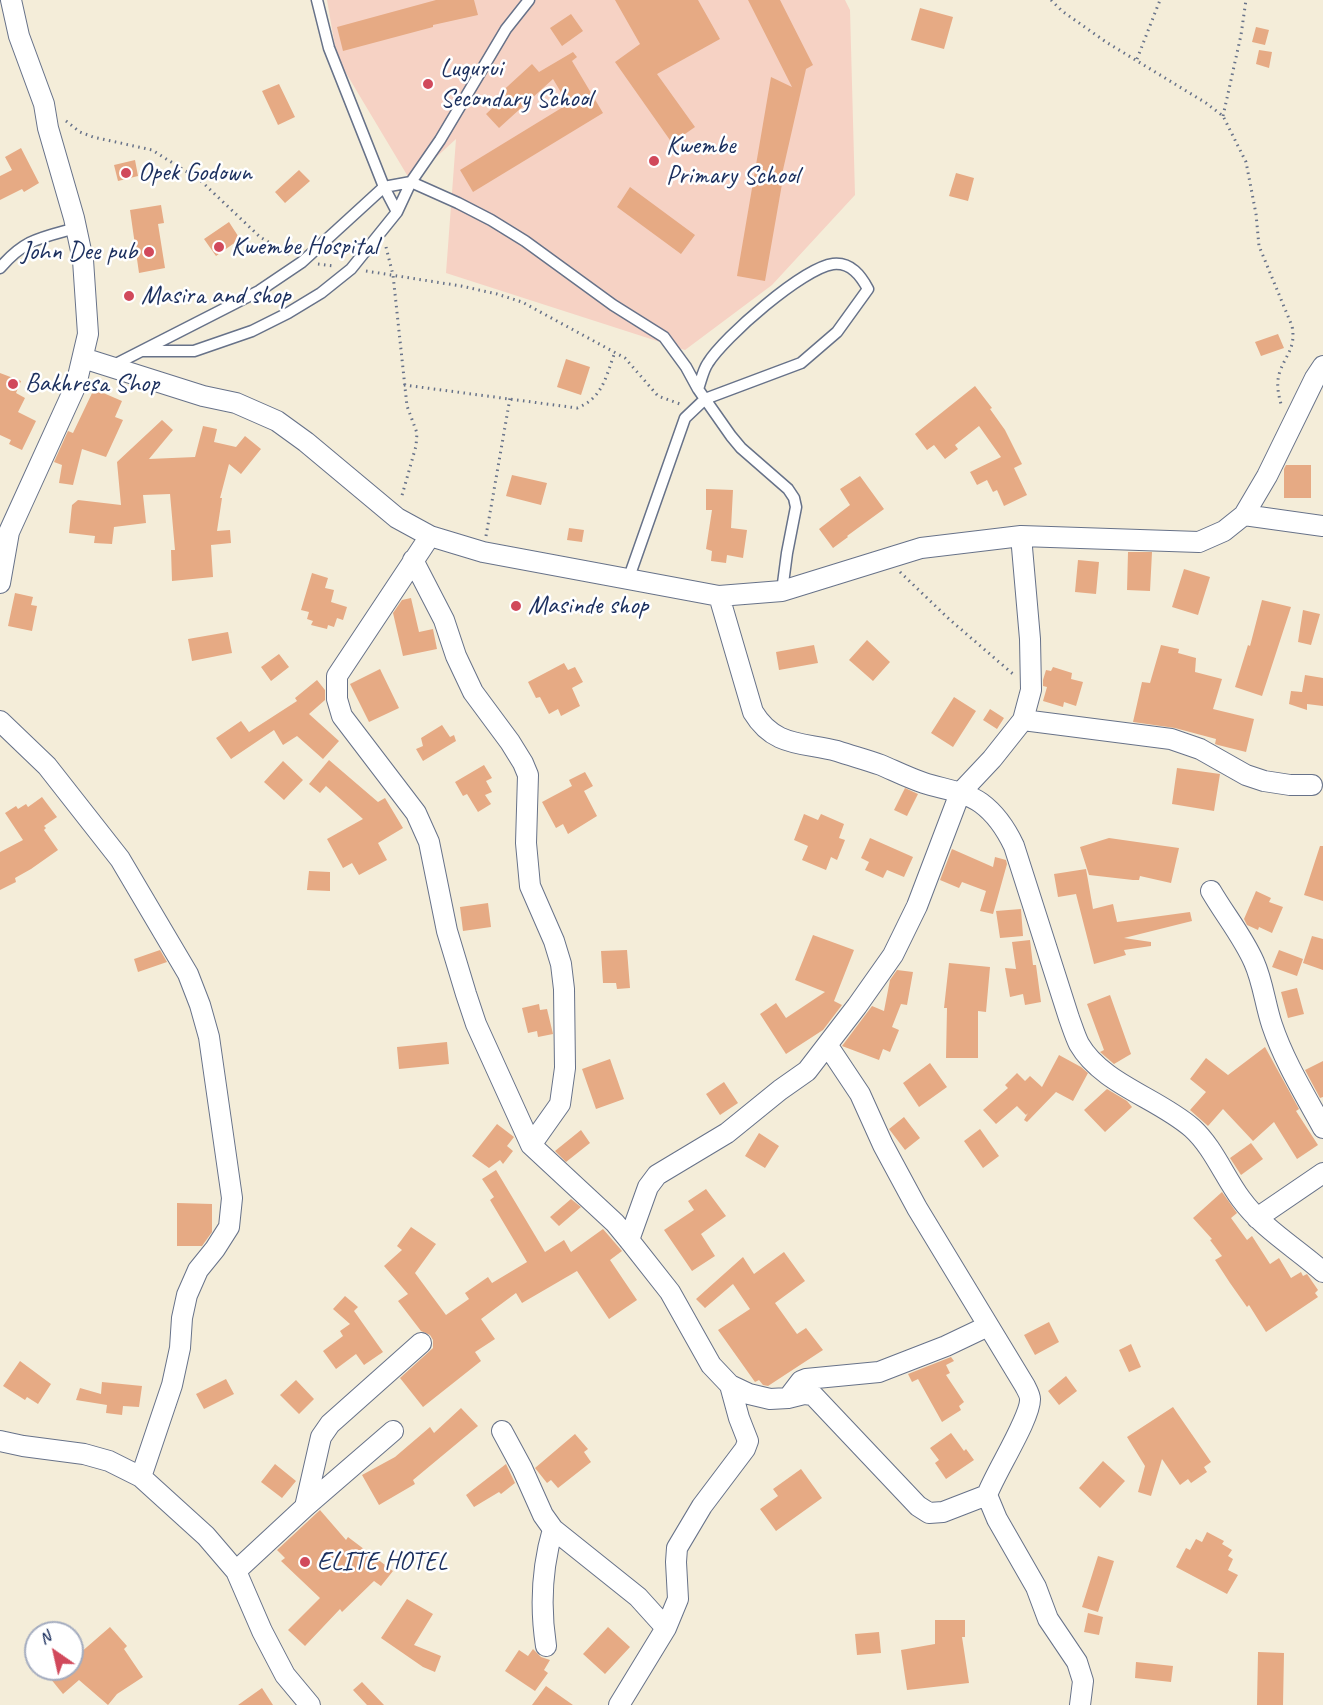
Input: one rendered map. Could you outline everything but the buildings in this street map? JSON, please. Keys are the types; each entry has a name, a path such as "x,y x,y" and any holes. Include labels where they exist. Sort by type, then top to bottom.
{"street":[{"path":"0,583 5,527 76,385 88,333 83,260 76,228 48,128 44,104 19,36 11,0"},
{"path":"83,358 203,396 236,403 277,422 306,442 397,518 430,536 483,552 718,596 782,591 921,548 1021,536 1199,542 1224,531 1244,515 1267,476 1323,366"},
{"path":"1244,515 1323,526"},
{"path":"430,536 338,676 337,699 342,716 416,813 429,842 447,931 476,1024 531,1145 615,1223 670,1292 711,1365 730,1384 748,1394 770,1399 804,1394 813,1395 918,1506 929,1513 943,1512 987,1495"},
{"path":"629,1240 648,1187 657,1175 727,1133 807,1071 828,1046 893,955 917,906 960,793 992,759 1023,720 1031,690 1030,639 1021,536"},
{"path":"413,560 444,620 456,656 473,692 524,763 528,775 526,843 530,886 561,963 565,1068 560,1104 531,1145"},
{"path":"718,596 753,712 768,732 779,738 879,764 922,782 960,793 979,801 993,813 1005,827 1014,846 1078,1042 1102,1071 1175,1115 1193,1129 1207,1146 1241,1199 1257,1218 1323,1272"},
{"path":"1023,720 1171,740 1200,749 1246,775 1264,781 1290,785 1312,785"},
{"path":"0,721 47,766 120,859 188,974 209,1037 232,1198 229,1227 198,1270 187,1295 182,1318 180,1348 172,1385 141,1477"},
{"path":"1211,891 1246,946 1264,990 1271,1023 1280,1045 1323,1128"},
{"path":"828,1046 860,1094 916,1208 1025,1386 1030,1399 1027,1414 993,1478 987,1495 997,1519 1036,1587 1048,1619 1077,1662 1083,1681 1080,1705"},
{"path":"1257,1218 1323,1173"},
{"path":"788,1398 801,1381 806,1379 879,1372 946,1346 988,1326"},
{"path":"304,1507 321,1437 330,1424 421,1343"},
{"path":"619,1705 666,1629 678,1599 677,1548 702,1506 745,1449 748,1441 730,1384"},
{"path":"236,1570 304,1507 393,1431"},
{"path":"502,1431 543,1515 553,1529 638,1597 666,1629"},
{"path":"0,1441 84,1454 109,1461 141,1477 206,1536 236,1570 262,1631 285,1675 310,1705"},
{"path":"546,1646 542,1623 544,1573 553,1529"}],"lane":[{"path":"317,0 329,48 384,187 397,212"},
{"path":"140,352 194,351 252,331 321,293 351,269 397,212 411,182 440,140 507,29 529,0"},
{"path":"110,367 259,291 302,262 384,187 411,182 500,225 613,305 664,337 741,448 788,489 794,498 796,507 782,591"},
{"path":"0,268 21,246 76,228"},
{"path":"628,580 685,418 705,399 801,363 837,332 868,289 860,274 835,264 814,271 750,317 708,363 698,389"}],"path":[{"path":"1051,0 1062,11 1106,42 1137,59 1223,116 1246,162 1256,214 1259,246 1292,326 1293,346 1277,382 1281,405 1289,429"},
{"path":"1137,59 1160,0"},
{"path":"1223,116 1241,35 1246,0"},
{"path":"44,104 80,132 152,150 208,186 260,237 302,262 393,275 497,294 522,302 625,358 658,396 693,410"},
{"path":"382,232 393,275 406,406 417,433 416,446 397,518"},
{"path":"404,385 577,408 594,399 615,352"},
{"path":"483,552 510,398"},
{"path":"886,558 949,619 1031,690"}],"shaded area":[{"name":"Kwembe Primary School","path":"327,0 845,0 850,10 855,195 772,285 685,350 446,273 456,139 420,172 416,190 337,58"}],"place":[{"name":"Lugurui Secondary School","path":"428,84"},
{"name":"Kwembe Primary School","path":"654,161"},
{"name":"Opek Godown","path":"126,173"},
{"name":"Kwembe Hospital","path":"219,247"},
{"name":"John Dee pub","path":"149,252"},
{"name":"Masira and shop","path":"129,296"},
{"name":"Bakhresa Shop","path":"13,384"},
{"name":"Masinde shop","path":"516,606"},
{"name":"ELITE HOTEL","path":"305,1562"}]}
